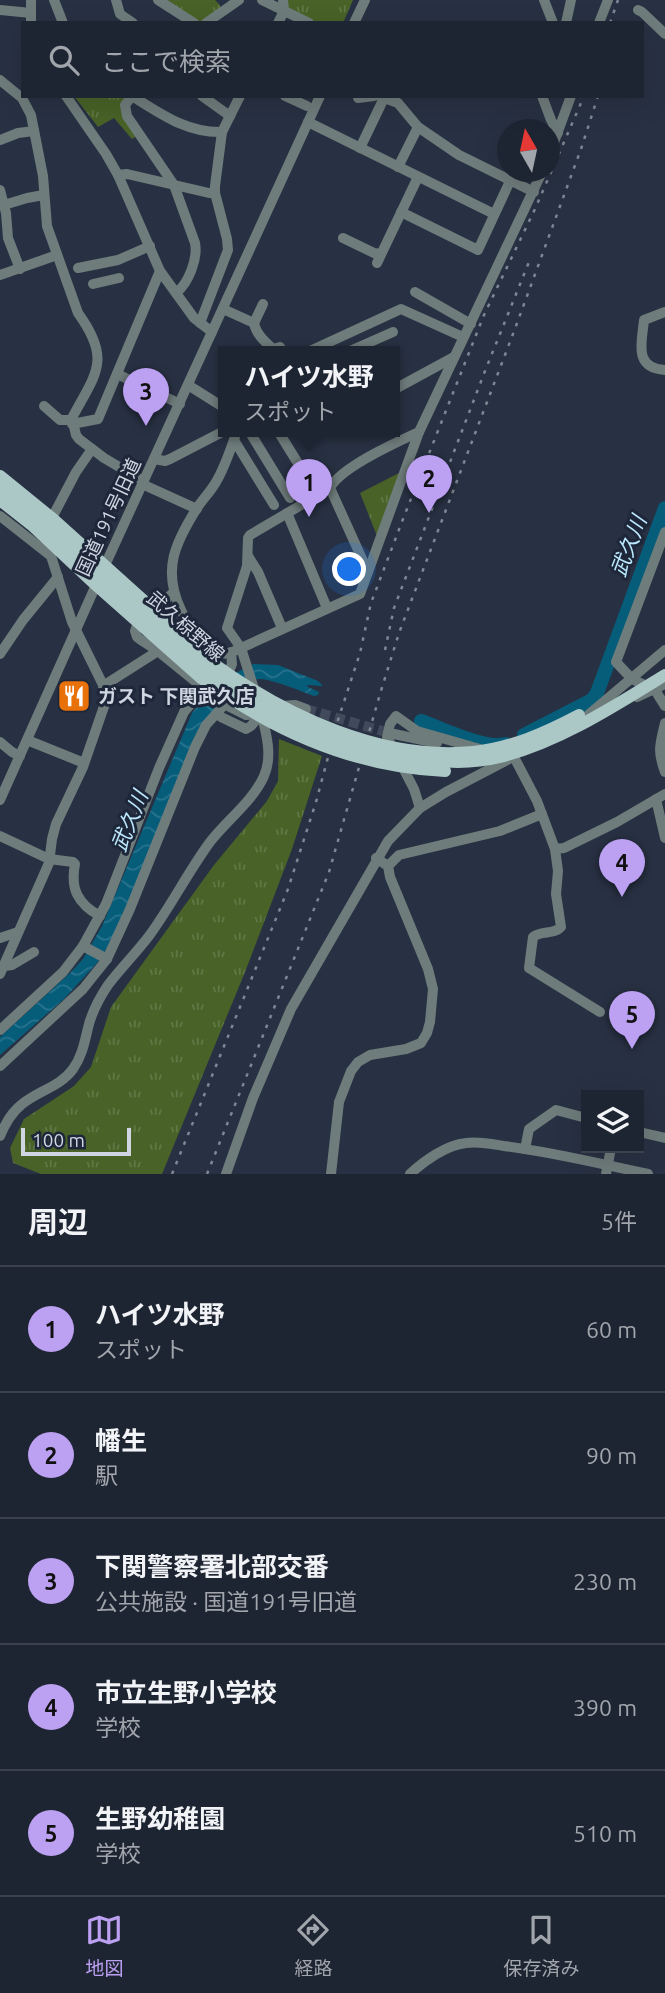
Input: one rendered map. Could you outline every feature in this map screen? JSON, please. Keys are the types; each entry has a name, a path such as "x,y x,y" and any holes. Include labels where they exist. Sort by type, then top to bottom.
{"main road":[{"path":"0,476 72,536 214,664 264,698 324,726 387,745 426,751 474,752 520,742 616,700"},
{"name":"武久椋野線","path":"0,488 39,519 181,649 237,693 281,718 332,740 413,758 495,754 554,733 665,675"},
{"path":"0,500 33,526 55,553 96,585 204,686 266,720 318,744 382,763 443,771 472,770 503,764 554,743 616,700"},
{"name":"武久椋野線","path":"616,700 665,665"}],"street":[{"path":"0,10 31,18 31,0"},
{"path":"54,0 62,21"},
{"path":"116,0 120,14 130,21"},
{"path":"158,0 191,21"},
{"path":"209,21 239,0"},
{"path":"262,0 284,5 306,21"},
{"path":"355,21 365,0"},
{"path":"544,0 552,21"},
{"path":"567,21 572,0"},
{"path":"600,21 608,0"},
{"path":"638,10 665,34"},
{"path":"0,80 25,102 31,115 43,176 47,226 78,313 93,337 97,368 72,422 76,435 104,458 143,483 197,509"},
{"path":"67,98 118,175 160,271 194,318 212,332"},
{"path":"130,98 125,108 127,117 174,185 197,251 183,287 176,293"},
{"path":"135,98 184,126 222,132"},
{"path":"205,98 230,116"},
{"path":"200,323 228,250 215,193 222,132 238,98"},
{"path":"289,98 307,106"},
{"name":"国道191号旧道","path":"0,800 319,98"},
{"path":"360,148 380,98"},
{"path":"383,98 398,103 418,127 459,155 497,174"},
{"path":"543,98 551,119"},
{"path":"560,127 570,98"},
{"path":"308,122 494,214"},
{"path":"398,167 418,127"},
{"path":"0,140 18,133 34,131"},
{"path":"118,175 127,174 209,194 215,193"},
{"path":"343,238 374,253 379,259 418,177"},
{"path":"401,212 478,250 510,182"},
{"path":"512,182 534,192"},
{"path":"236,437 217,481 181,537 175,551 171,574 173,593 184,616 204,642 220,654 236,650 360,594 419,432 538,182"},
{"path":"0,190 8,238 20,269"},
{"path":"4,205 44,195"},
{"path":"78,268 118,260 150,246"},
{"path":"0,275 57,255"},
{"path":"93,284 120,282 118,260"},
{"path":"44,406 60,420 72,422 98,419 160,271"},
{"path":"415,292 471,324"},
{"path":"263,304 254,323 256,330 269,346"},
{"path":"223,309 254,323"},
{"path":"321,346 401,309 463,337"},
{"path":"665,312 644,320 641,352 648,364 665,370"},
{"path":"361,346 393,332"},
{"path":"400,385 454,356"},
{"path":"117,374 180,404"},
{"path":"188,385 218,404"},
{"path":"0,1136 20,1105 60,1081 74,1068 84,1047 96,1006 107,987 150,934 212,840 256,789 265,774 267,742 261,714 246,663 236,650 227,628 247,566 247,541 250,535 330,488 333,481 346,470 419,432"},
{"path":"154,460 165,461 218,435"},
{"path":"237,437 274,505"},
{"path":"254,437 290,498"},
{"path":"282,437 312,486"},
{"path":"54,514 76,472 92,449"},
{"path":"330,488 368,572"},
{"path":"287,513 327,608"},
{"path":"0,516 55,553 58,577 76,632 108,695 84,763 56,824 49,859 18,932 5,952 2,970"},
{"path":"665,532 616,662 632,679 655,690 665,706"},
{"path":"55,553 72,536"},
{"path":"248,555 282,628"},
{"path":"654,563 665,567"},
{"path":"0,654 58,577"},
{"path":"153,610 173,593"},
{"path":"139,597 141,615 135,631 137,637 224,704 246,715 261,714 286,705 306,709"},
{"path":"0,1030 63,972 83,946 100,916 184,712 204,686 229,671 236,650"},
{"path":"573,726 595,711 665,650"},
{"path":"103,686 158,651"},
{"path":"226,1174 253,1098 291,1009 388,841 420,808 446,792 597,713 665,684"},
{"path":"0,1066 83,989 107,959 195,747 206,725 224,704"},
{"path":"218,713 246,729 261,714"},
{"path":"420,808 414,789 387,737 390,724 396,716 417,731 437,738 514,757 542,814 555,849 558,871 556,894 561,927 533,937 529,968 600,1012"},
{"path":"665,723 659,756 665,772"},
{"path":"394,734 514,757"},
{"path":"27,740 84,763"},
{"path":"0,742 20,756"},
{"path":"555,849 564,848 661,797 665,838"},
{"path":"388,866 399,855 500,831 542,814"},
{"path":"0,836 49,859 74,862 73,882 76,892 89,910 100,916"},
{"path":"330,1172 339,1102 354,1066 370,1055 406,1049 421,1043 430,1022 433,989 428,969 390,877 388,866 376,859"},
{"path":"0,938 18,932"},
{"path":"83,946 107,959"},
{"path":"2,970 34,952"},
{"path":"525,1149 529,1129 556,1110 581,1117"},
{"path":"644,1133 665,1138"},
{"path":"410,1174 450,1147 475,1142 525,1149 607,1170 649,1174"}],"green space":[{"path":"161,0 215,0 220,5 220,8 198,21"},
{"path":"287,0 353,0 344,21 312,21 288,9"},
{"path":"76,98 124,98 137,136 132,139 114,118 98,127"},
{"path":"401,472 377,536 360,493"},
{"path":"279,739 322,756 292,849 245,972 162,1174 41,1174 13,1163 10,1148 24,1119 74,1086 91,1067 111,1007 214,865 267,801 278,781"}],"water":[{"path":"254,664 278,665 318,681 323,686 307,685 319,692 314,696 273,681 252,680 233,692 215,710 195,736 109,945 97,963 64,999 0,1055 0,1037 83,959 102,926 192,713 220,684"}],"waterway":[{"name":"武久川","path":"524,735 592,700 597,693 665,508"},
{"name":"武久川","path":"421,721 475,741 506,744"}],"tunnel":[{"path":"306,709 393,734"}],"railway":[{"path":"611,21 618,0"},
{"path":"172,1174 288,889 360,653 371,603 403,519 484,315 535,209 583,98"},
{"path":"207,1174 329,872 399,633 516,326 597,98"},
{"path":"385,650 394,608 531,257"}],"place":[{"name":"下関警察署北部交番","path":"146,426"},
{"name":"幡生","path":"429,513"},
{"name":"ハイツ水野","path":"309,517"},
{"name":"ガスト 下関武久店","path":"74,696"},
{"name":"市立生野小学校","path":"622,897"},
{"name":"生野幼稚園","path":"632,1049"}]}
